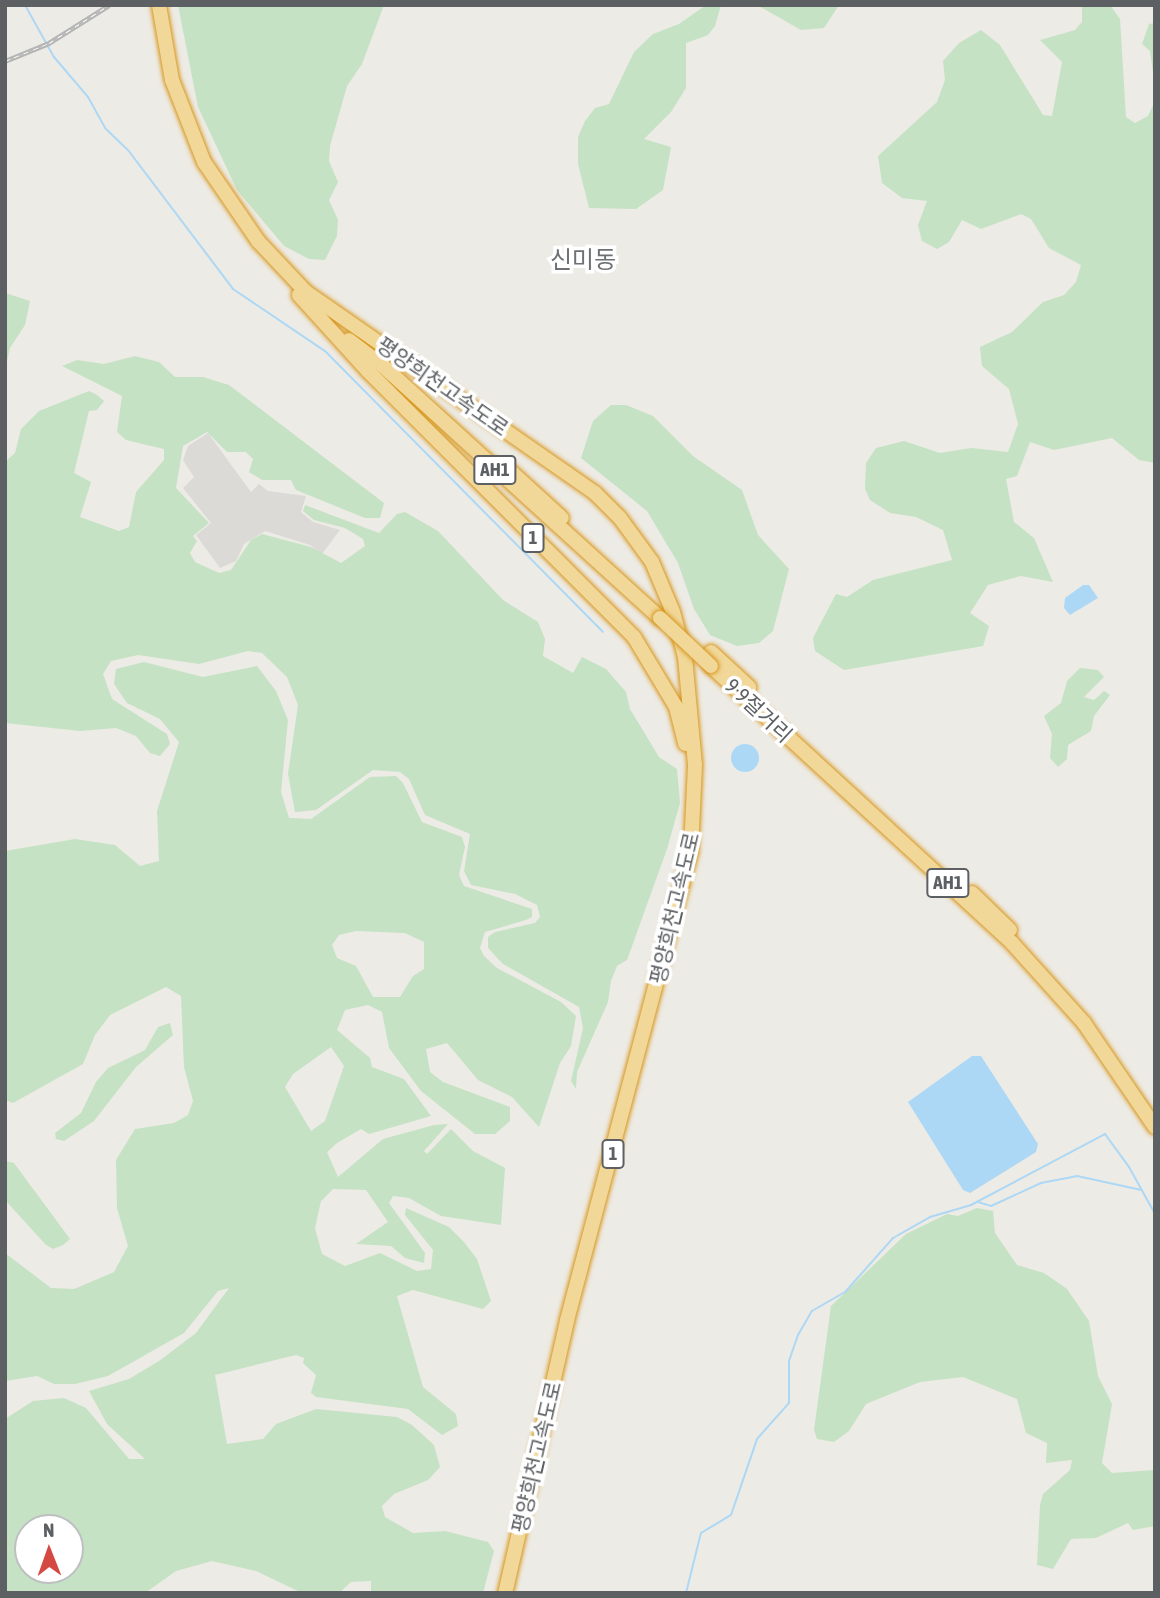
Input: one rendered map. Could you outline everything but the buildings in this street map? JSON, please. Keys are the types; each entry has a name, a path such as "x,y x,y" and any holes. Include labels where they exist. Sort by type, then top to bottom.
{"highway":[{"name":"평양희천고속도로","path":"152,5 166,87 201,174 256,250 329,325 368,372 634,637 676,706 690,778 680,877 574,1271 496,1593"},
{"name":"평양희천고속도로","path":"159,5 172,80 204,162 258,241 306,292 562,468 620,518 652,562 673,612 685,657 696,795 691,850 567,1321 505,1593"},
{"name":"9·9절거리","path":"341,316 1054,974 1119,1056 1155,1111"},
{"name":"9·9절거리","path":"329,325 383,366 660,612"},
{"name":"9·9절거리","path":"711,659 1012,943 1083,1023 1155,1127"}],"shaded area":[{"path":"208,433 251,492 259,484 268,491 306,496 301,512 313,522 340,530 322,554 310,545 265,531 244,544 236,561 220,568 196,535 211,523 183,488 194,477 183,460 188,446"}],"green space":[{"path":"178,5 384,5 362,64 347,86 330,146 329,161 338,182 329,200 338,220 337,236 325,260 309,259 284,246 237,190 198,107"},
{"path":"706,5 721,5 715,26 708,35 686,43 686,88 671,112 644,139 671,147 663,190 636,209 589,208 578,164 578,137 585,121 595,108 609,104 634,52 653,34 679,24"},
{"path":"757,5 839,5 824,28 801,30"},
{"path":"1082,5 1110,5 1120,19 1126,117 1135,123 1148,116 1155,101 1155,463 1139,460 1112,438 1054,450 1030,442 1017,476 1006,479 1014,522 1034,538 1053,582 1021,576 988,585 970,613 989,626 983,646 844,670 815,651 813,638 836,594 847,597 873,580 952,560 943,530 916,517 890,513 870,500 865,489 866,463 876,448 904,441 940,453 971,448 1008,452 1018,424 1009,389 982,366 980,347 1012,332 1043,302 1064,295 1076,282 1081,265 1049,248 1031,219 1021,214 981,229 962,220 949,242 937,249 922,241 918,225 927,201 902,198 882,183 878,156 937,102 945,80 943,61 959,43 981,30 1000,45 1043,115 1052,116 1062,62 1040,40 1075,30 1082,22"},
{"path":"1155,23 1155,87 1150,51 1142,44 1149,24"},
{"path":"5,293 30,301 25,325 10,348 6,366"},
{"path":"135,356 159,362 175,377 203,377 229,385 384,503 380,518 365,518 296,490 291,480 262,480 249,472 253,459 246,452 227,452 207,432 183,446 176,488 209,523 193,536 197,541 190,553 195,562 219,573 231,570 251,540 262,534 311,547 341,563 365,546 363,539 345,528 314,520 303,511 305,505 379,533 397,514 405,512 438,531 503,600 538,622 545,639 543,656 573,673 582,657 606,669 626,692 630,709 659,757 677,769 680,803 667,849 627,960 617,966 611,981 608,1002 577,1072 576,1089 571,1081 583,1028 579,1007 503,964 488,948 488,937 495,932 535,923 540,917 537,905 515,894 471,885 464,871 470,834 425,815 409,779 400,772 373,770 316,810 295,812 288,774 298,705 287,677 262,653 248,651 199,664 138,655 111,661 103,674 112,699 167,734 170,744 160,756 150,753 136,736 116,728 80,731 5,723 5,462 15,453 21,429 39,411 89,391 97,395 104,401 97,410 89,411 74,473 91,482 80,517 119,531 129,527 136,492 164,460 164,449 126,440 117,432 122,396 62,366 77,360 104,364"},
{"path":"611,405 626,405 653,416 693,456 742,490 758,535 789,569 773,631 759,643 737,646 710,635 694,609 678,563 647,511 581,458 593,421"},
{"path":"144,662 203,677 257,666 276,691 288,720 281,792 289,818 311,819 370,777 396,776 403,783 422,822 462,837 465,847 459,875 464,886 532,909 532,917 526,920 485,932 480,948 484,956 497,968 561,1002 576,1016 571,1046 560,1063 539,1127 512,1097 478,1080 447,1043 426,1049 430,1072 443,1082 510,1107 510,1121 495,1134 475,1134 421,1091 389,1048 382,1012 368,1005 345,1010 337,1030 370,1058 372,1067 404,1079 431,1116 369,1134 361,1129 337,1143 327,1152 338,1177 383,1139 434,1125 448,1124 424,1151 427,1154 451,1129 473,1151 505,1168 501,1225 441,1216 409,1198 393,1196 389,1203 425,1253 424,1263 405,1258 391,1246 356,1244 388,1222 366,1190 333,1189 321,1201 315,1228 322,1254 345,1266 380,1253 417,1271 431,1269 433,1250 405,1215 406,1208 449,1227 477,1259 491,1301 483,1309 413,1290 397,1296 423,1387 456,1414 458,1426 442,1435 408,1409 316,1397 311,1393 316,1375 303,1363 304,1358 296,1355 215,1375 227,1444 263,1439 276,1424 316,1409 397,1417 412,1425 434,1445 440,1467 428,1480 394,1494 382,1506 385,1517 413,1533 445,1531 488,1542 494,1551 483,1593 371,1593 371,1581 351,1582 339,1593 302,1593 256,1571 212,1561 176,1571 145,1593 5,1593 5,1419 33,1401 64,1398 86,1408 129,1459 145,1459 107,1424 89,1391 129,1379 159,1361 196,1333 229,1288 218,1291 184,1333 108,1376 75,1384 54,1384 37,1376 5,1381 5,1253 51,1288 74,1289 114,1272 128,1246 117,1208 116,1160 135,1129 174,1123 188,1115 193,1101 184,1067 181,996 166,987 110,1015 95,1035 83,1064 13,1103 5,1100 5,851 75,839 115,845 140,866 159,861 157,811 179,742 160,719 127,703 114,684 116,669","holes":["356,931 405,933 424,942 424,969 413,976 400,997 373,997 356,966 337,958 332,945 339,935","331,1047 344,1066 325,1121 311,1131 285,1087 293,1074"]},
{"path":"1080,668 1098,670 1104,677 1084,697 1094,700 1104,691 1110,695 1094,716 1091,731 1068,745 1067,759 1058,767 1050,758 1052,734 1044,716 1061,703 1067,681"},
{"path":"170,1023 173,1035 136,1067 94,1121 64,1141 56,1139 55,1133 81,1113 96,1082 108,1068 145,1050 158,1027"},
{"path":"5,1161 14,1163 70,1239 63,1245 53,1249 46,1245 5,1200"},
{"path":"977,1208 993,1211 995,1233 1017,1265 1044,1273 1067,1289 1089,1321 1098,1376 1112,1404 1102,1463 1112,1473 1155,1470 1155,1526 1133,1530 1128,1523 1096,1538 1071,1539 1053,1569 1037,1565 1040,1505 1043,1494 1070,1470 1072,1460 1046,1463 1047,1443 1026,1433 1017,1399 963,1377 920,1382 866,1404 849,1431 834,1442 817,1439 814,1430 831,1306 906,1234 947,1214 958,1216"}],"water":[{"path":"1083,585 1089,585 1098,598 1070,615 1064,608 1065,598"},
{"path":"745,744 755,748 759,758 755,768 745,772 735,768 731,758 735,748"},
{"path":"972,1056 981,1056 1038,1144 1036,1152 970,1193 963,1190 908,1102"}],"waterway":[{"path":"25,5 54,57 88,97 105,128 128,150 233,289 325,351 603,632"},
{"path":"686,1593 701,1533 731,1515 757,1439 789,1403 789,1361 798,1335 812,1311 846,1291 893,1238 930,1217 971,1205 1105,1134 1129,1167 1155,1214"},
{"path":"978,1202 991,1206 1041,1183 1077,1176 1142,1190"}],"railway":[{"path":"5,61 49,43 109,5"}],"district":[{"name":"신미동","path":"583,260"}]}
